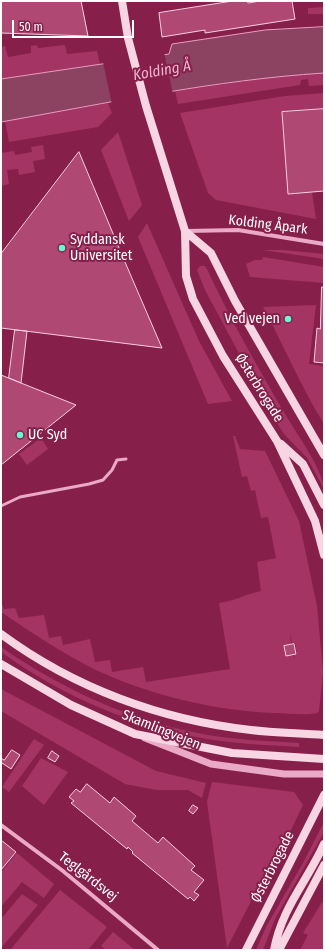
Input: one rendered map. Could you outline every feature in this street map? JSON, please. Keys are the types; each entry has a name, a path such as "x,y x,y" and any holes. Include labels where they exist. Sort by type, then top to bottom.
{"main road":[{"name":"Østerbrogade","path":"123,1 132,54 146,106 185,231 186,276 193,299 223,356 277,441 315,521 324,556"},
{"name":"Østerbrogade","path":"185,231 211,253 235,301 324,455"},
{"path":"277,441 303,464 324,505"},
{"name":"Skamlingvejen","path":"1,634 58,671 111,696 161,713 210,724 252,730 324,735"},
{"name":"Skamlingvejen","path":"1,664 71,705 135,734"},
{"path":"135,734 232,753 324,759"},
{"name":"Østerbrogade","path":"246,950 324,795"},
{"path":"274,950 278,930 289,904 324,844"},
{"path":"279,950 324,865"}],"street":[{"name":"Kolding Åpark","path":"185,231 238,230 324,244"},
{"name":"Skamlingvejen","path":"135,734 211,764 284,774 324,774"},
{"name":"Teglgårdsvej","path":"1,825 75,881 158,950"}],"lane":[{"path":"1,506 20,497 103,480 112,470 117,460 126,459"}],"shaded area":[{"path":"324,7 324,14 308,14 308,8"},
{"path":"37,45 38,48 65,45 67,54 97,51 100,64 1,79 1,47 5,46 8,57 31,53 31,46"},
{"path":"324,73 324,85 309,86 308,79 301,80 300,85 178,104 175,91 280,76"},
{"path":"324,93 324,109 282,112 288,194 312,192 316,219 216,200 208,193 180,113 285,96"},
{"path":"108,103 112,113 98,127 9,142 5,121"},
{"path":"118,132 142,205 129,221 101,150"},
{"path":"43,145 45,159 33,161 35,172 19,175 18,169 7,170 9,184 1,186 1,153 14,151 15,155 32,152 31,147"},
{"path":"147,223 199,341 232,401 208,404 138,237"},
{"path":"263,250 283,250 324,254 324,259"},
{"path":"263,257 324,267 324,283 250,277 246,264 255,260 262,260"},
{"path":"200,266 205,266 208,271 246,346 315,463 320,473 324,489 307,458 284,434 271,413 205,290 197,270"},
{"path":"316,305 309,364 324,366 324,424 308,396 263,307"},
{"path":"233,436 235,436 240,449 265,451 299,521 317,606 323,672 319,711 317,713 296,714 251,712 228,709 181,700 134,686 80,662 57,649 1,612 1,602 4,609 15,608 19,618 44,615 49,638 61,636 63,645 90,639 95,662 110,660 112,672 143,667 146,682 230,669 219,603 261,591 257,562 276,558 268,517 261,518 255,490 251,491 247,476 242,477","holes":["290,633 292,643 295,643 297,654 294,655 295,660 293,655 286,656 284,646 291,644"]},
{"path":"41,438 48,449 27,465 19,454"},
{"path":"1,647 49,677 126,713 153,722 208,735 299,743 299,747 207,739 179,734 125,718 73,696 24,668 1,652"},
{"path":"1,689 156,771 206,783 202,798 188,790 157,790 125,784 1,711"},
{"path":"34,739 44,745 9,792 2,787"},
{"path":"41,758 68,772 44,805 22,786"},
{"path":"212,782 294,792 303,805 286,840 265,874 227,948 207,802"},
{"path":"324,822 324,832 275,919 263,950 256,950 266,927 304,861"},
{"path":"17,853 54,884 44,898 22,882 1,907 1,872"},
{"path":"60,890 107,927 88,950 10,950"},
{"path":"22,894 38,905 1,948 1,919"},
{"path":"324,899 324,950 300,950 308,935 303,933"},
{"path":"113,932 135,950 106,950 101,946"}],"water":[{"name":"Kolding Å","path":"324,27 324,73 283,76 202,87 1,122 1,79 169,54 172,44 265,30"}],"pier":[{"path":"164,52 173,94 112,105 103,62"}],"building":[{"path":"1,1 81,1 88,36 1,33"},
{"path":"233,1 247,1 248,3 260,1 292,1 295,19 205,33 205,30 162,37 159,13"},
{"path":"324,109 324,191 288,194 282,112"},
{"name":"Syddansk Universitet","path":"79,152 162,348 1,328 1,254"},
{"path":"322,287 324,287 324,363 314,362 317,328 320,329"},
{"path":"15,330 27,331 21,383 9,378"},
{"name":"UC Syd","path":"1,375 76,405 1,465"},
{"path":"294,644 296,654 286,656 284,646"},
{"path":"12,750 20,755 11,769 2,763 1,765 1,758 4,760"},
{"path":"52,751 59,756 55,762 48,758"},
{"path":"87,784 110,803 114,797 136,816 132,821 158,843 163,837 195,866 191,870 204,880 194,892 199,895 194,901 190,897 188,899 132,853 133,852 128,847 127,849 71,803 74,801 69,797 76,789 80,792"},
{"path":"193,805 198,808 193,814 189,811"},
{"path":"1,840 16,852 1,870"}],"place":[{"name":"Syddansk Universitet","path":"62,248"},
{"name":"Ved vejen","path":"288,319"},
{"name":"UC Syd","path":"20,435"}]}
